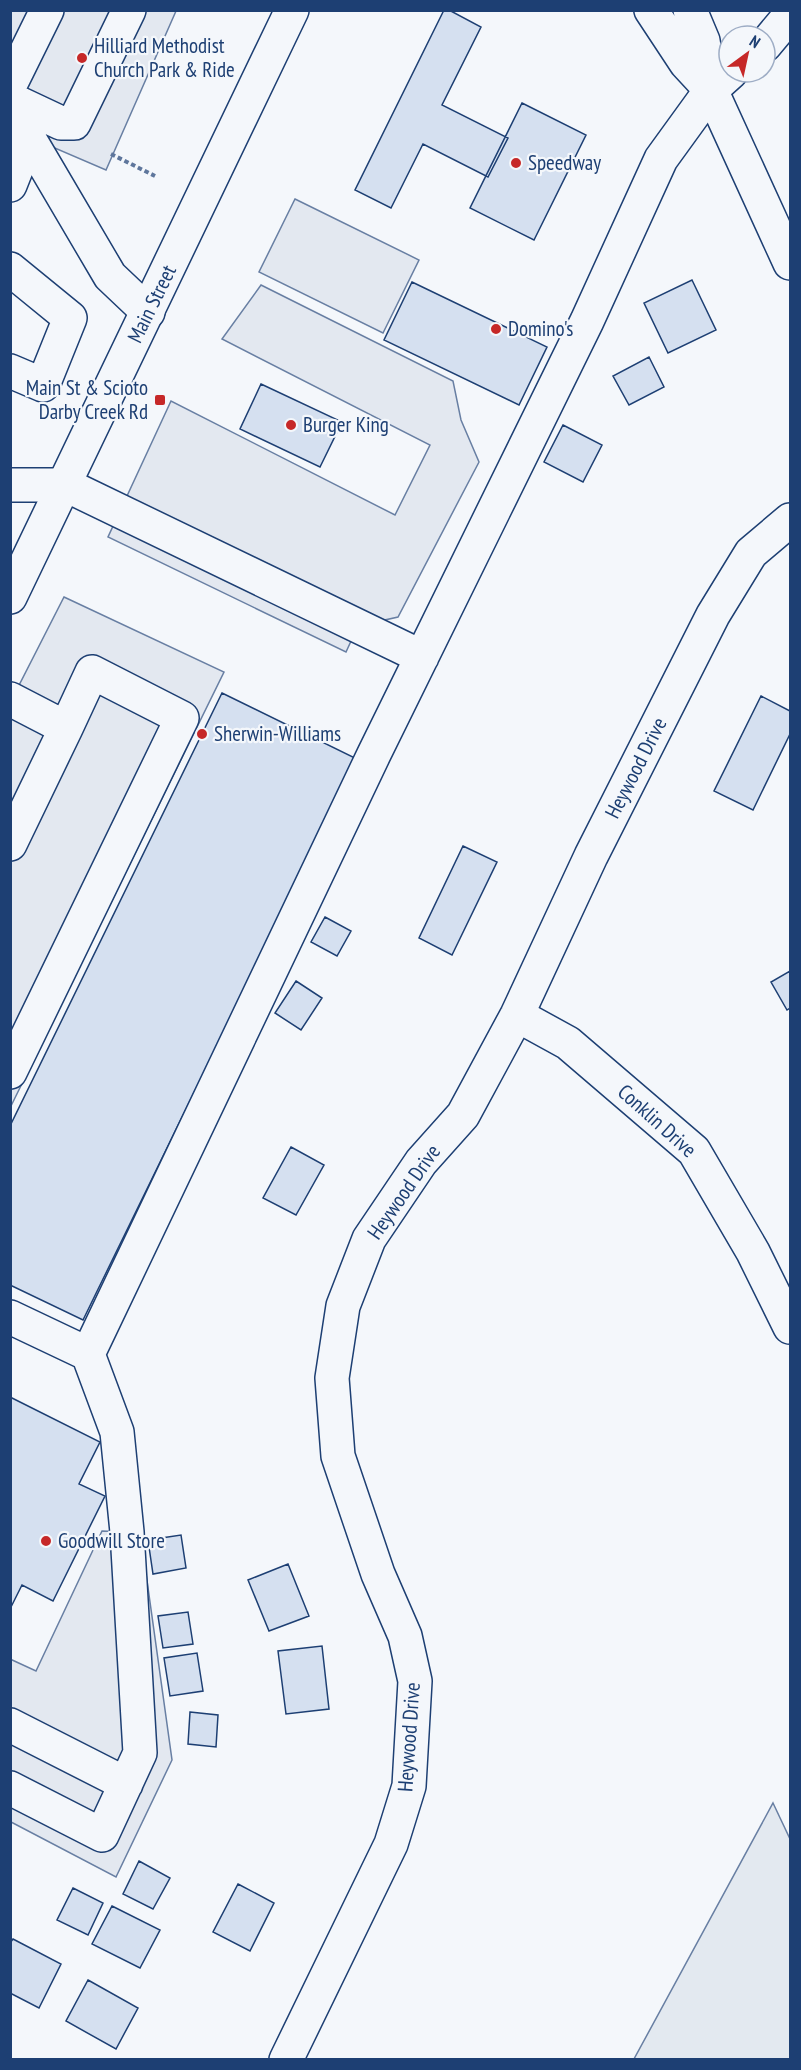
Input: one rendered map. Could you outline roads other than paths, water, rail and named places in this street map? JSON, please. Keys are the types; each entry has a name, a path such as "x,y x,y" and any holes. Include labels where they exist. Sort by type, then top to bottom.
{"street":[{"path":"10,85 47,10"},
{"path":"10,99 61,123 74,123 129,10"},
{"name":"Main Street","path":"10,597 66,485 292,10"},
{"path":"651,10 686,63 717,79"},
{"path":"690,10 717,72"},
{"path":"777,31 790,15"},
{"path":"88,1354 364,775 587,321 661,159 719,84"},
{"path":"722,84 790,263"},
{"path":"10,106 110,276 148,312"},
{"path":"10,185 29,137"},
{"path":"10,269 70,318 43,386 10,371"},
{"path":"10,485 66,485 422,657"},
{"name":"Heywood Drive","path":"286,2060 391,1844 409,1785 415,1681 405,1636 378,1574 338,1456 332,1378 343,1306 369,1239 421,1162 463,1115 517,1015 591,856 713,615 752,554 790,520"},
{"path":"10,844 92,672 182,717 10,1072"},
{"path":"10,699 66,728"},
{"name":"Conklin Drive","path":"517,1015 568,1043 694,1151 753,1252 790,1327"},
{"path":"10,1317 88,1354 117,1432 126,1532 140,1753 102,1835 10,1788"},
{"path":"10,1725 126,1784"}],"place":[{"name":"Hilliard Methodist Church Park & Ride","path":"82,58"},
{"name":"Speedway","path":"516,163"},
{"name":"Domino's","path":"496,329"},
{"name":"Main St & Scioto Darby Creek Rd","path":"160,400"},
{"name":"Burger King","path":"291,425"},
{"name":"Sherwin-Williams","path":"202,734"},
{"name":"Goodwill Store","path":"46,1541"}]}
